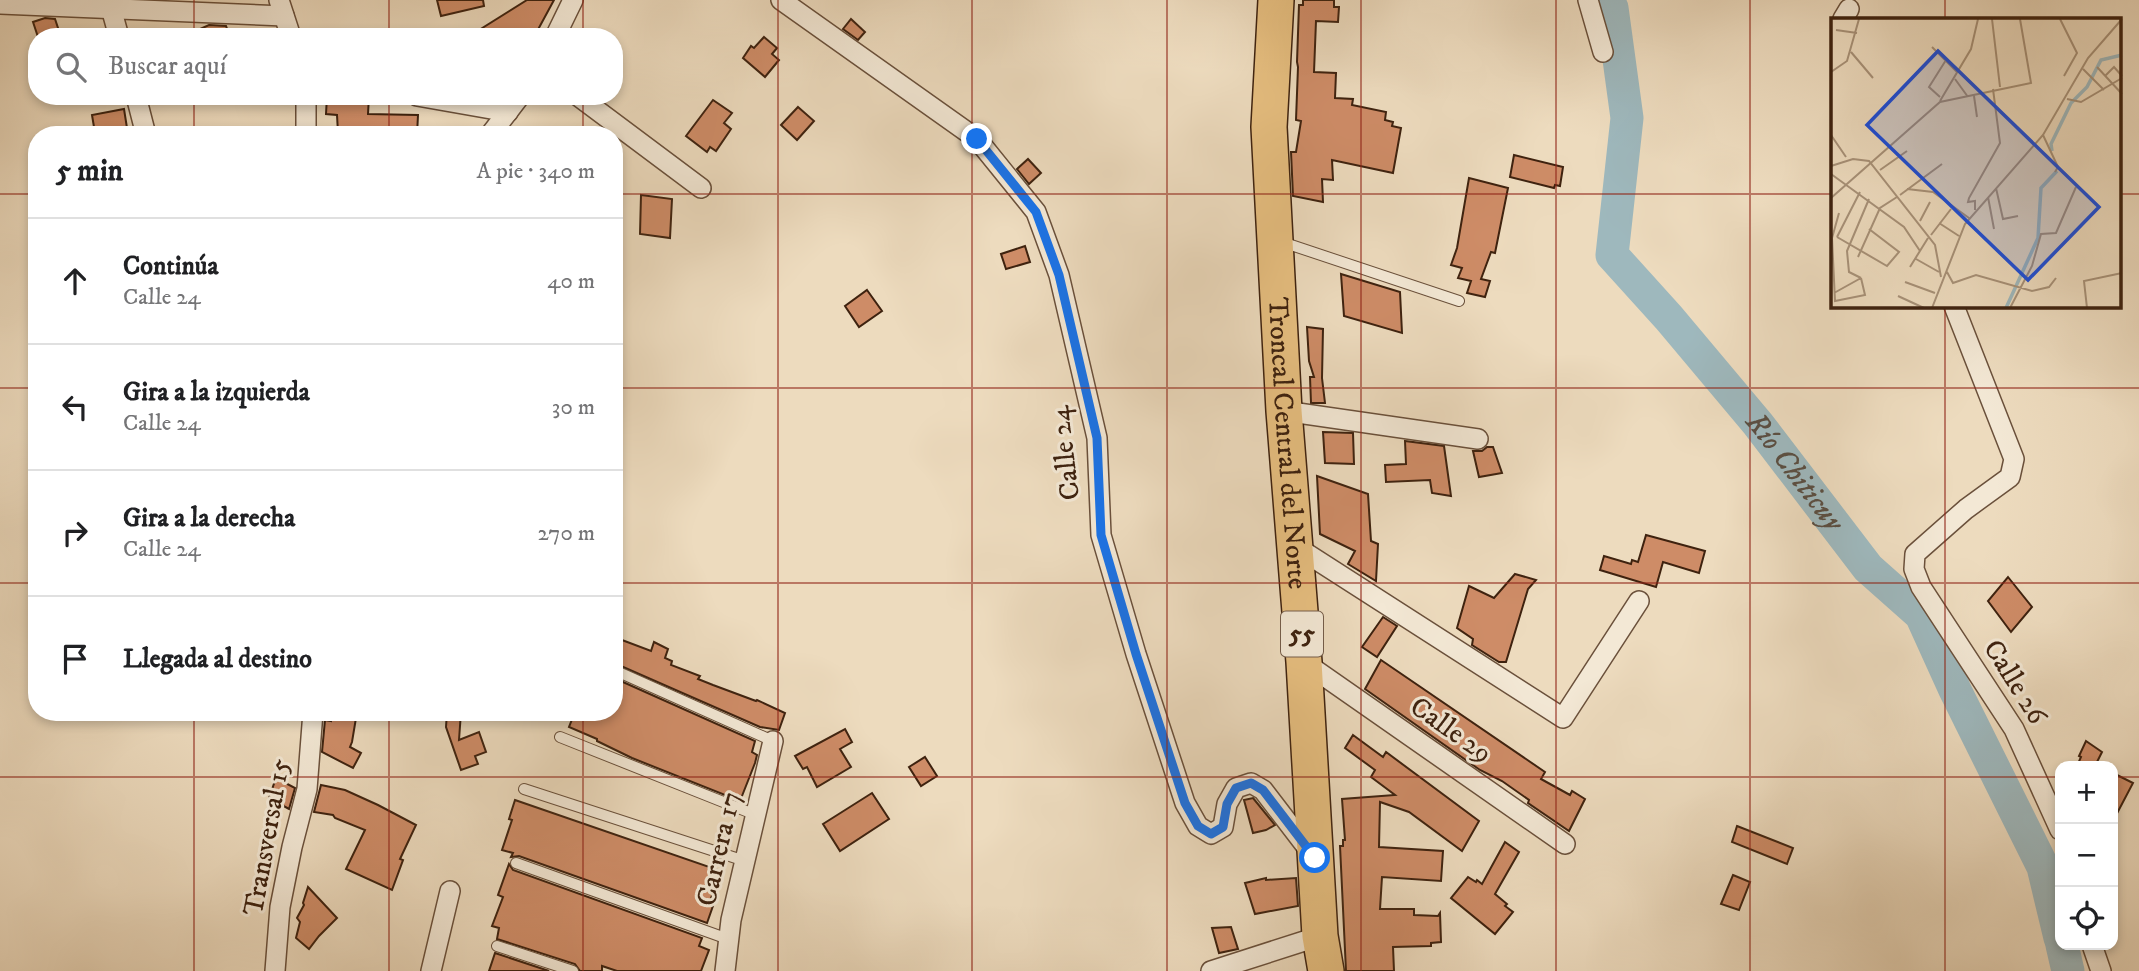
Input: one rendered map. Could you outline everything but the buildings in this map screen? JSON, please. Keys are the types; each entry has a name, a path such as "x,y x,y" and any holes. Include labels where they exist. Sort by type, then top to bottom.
{"highway":[{"name":"Troncal Central del Norte","path":"1276,0 1269,127 1284,411 1304,662 1320,936 1325,971"}],"street":[{"path":"559,28 573,0"},
{"name":"Calle 24","path":"781,0 977,139 1036,212 1059,275 1097,438 1101,535 1136,654 1185,803 1198,826 1211,834 1223,827 1227,804 1236,788 1251,783 1263,790 1315,858"},
{"path":"1588,0 1603,52"},
{"path":"0,4 111,8 282,8 289,28"},
{"path":"111,8 117,28"},
{"path":"138,105 144,126"},
{"path":"306,105 306,126"},
{"path":"496,126 513,105"},
{"path":"590,105 618,126"},
{"path":"623,130 701,188"},
{"name":"Calle 26","path":"1955,308 2014,459 2013,469 2010,477 1966,509 1915,554 1914,569 1921,587 2014,729 2057,824"},
{"path":"1284,411 1478,439"},
{"path":"1295,546 1563,718 1639,601"},
{"name":"Calle 29","path":"1304,662 1565,845"},
{"name":"Transversal 15","path":"275,971 280,907 307,789 312,721"},
{"name":"Carrera 17","path":"725,971 730,920 773,741"},
{"path":"431,971 450,891"},
{"path":"1211,971 1320,936"},
{"path":"2094,950 2101,971"}],"lane":[{"path":"1275,239 1459,301"},
{"path":"623,674 773,741"},
{"path":"560,737 756,815"},
{"path":"524,789 745,861"},
{"path":"516,863 729,939"},
{"path":"497,946 573,971"}],"waterway":[{"name":"Río Chiticuy","path":"1601,0 1612,8 1627,118 1612,255 1758,424 1868,568 1921,615 2043,867 2055,917"},
{"name":"Río Chiticuy","path":"2063,950 2068,971"}],"route":[{"path":"977,139 1036,212 1059,275 1097,438 1101,535 1136,654 1185,803 1198,826 1211,834 1223,827 1227,804 1236,788 1251,783 1263,790 1315,858"}]}
